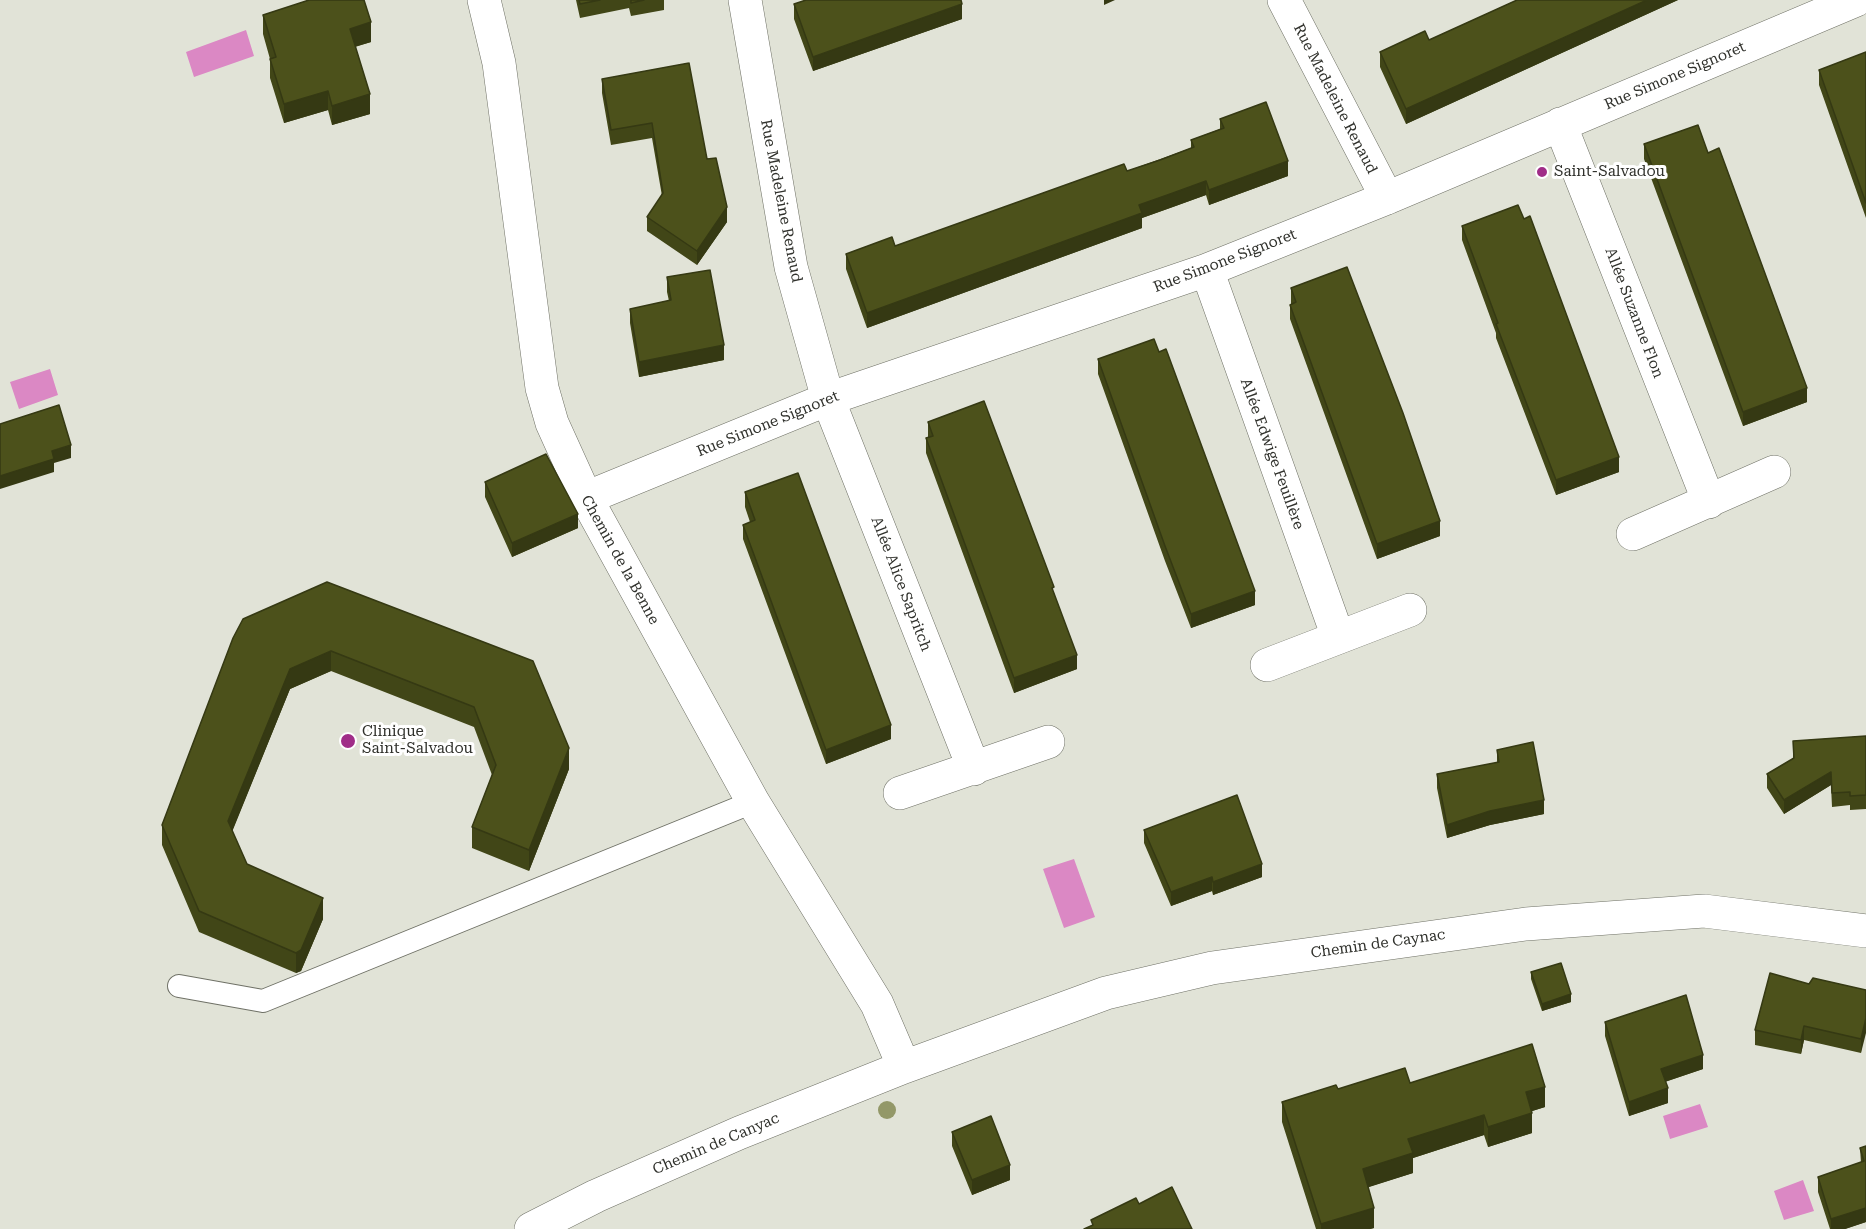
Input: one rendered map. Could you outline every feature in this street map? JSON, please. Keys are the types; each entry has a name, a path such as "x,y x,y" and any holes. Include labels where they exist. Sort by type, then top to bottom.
{"street":[{"name":"Chemin de la Benne","path":"484,0 499,63 542,388 552,423 586,498 753,802 877,1004 904,1067"},
{"name":"Rue Madeleine Renaud","path":"745,0 791,267 828,399"},
{"name":"Rue Madeleine Renaud","path":"1284,0 1387,198"},
{"name":"Rue Simone Signoret","path":"586,498 828,399 1207,270 1387,198 1856,0"},
{"name":"Allée Suzanne Flon","path":"1560,124 1709,502"},
{"name":"Allée Edwige Feuillère","path":"1207,270 1338,637"},
{"name":"Allée Alice Sapritch","path":"828,399 974,769"},
{"path":"1633,534 1774,472"},
{"path":"1268,665 1410,610"},
{"path":"900,793 1048,742"},
{"name":"Chemin de Caynac","path":"904,1067 1106,993 1235,964 1526,924 1704,911 1866,931"},
{"name":"Chemin de Canyac","path":"531,1229 596,1196 739,1133 904,1067"}],"lane":[{"path":"179,986 263,1001 753,802"}],"shaded area":[{"path":"246,30 254,56 194,77 186,52"},
{"path":"50,369 58,395 19,409 10,382"},
{"path":"1074,859 1095,917 1064,928 1043,869"},
{"path":"1700,1104 1708,1127 1670,1139 1663,1116"},
{"path":"1803,1180 1814,1211 1784,1220 1774,1191"}],"building":[{"path":"309,0 364,0 371,22 350,29 370,94 332,106 328,91 284,104 270,59 276,57 263,15"},
{"path":"579,0 600,0 580,4"},
{"path":"806,0 961,0 962,4 813,57 794,4"},
{"path":"1517,0 1647,0 1406,109 1380,52 1425,31 1429,40"},
{"path":"1866,52 1866,203 1819,70"},
{"path":"689,63 707,159 716,158 727,207 697,251 647,217 663,193 652,123 611,130 602,79"},
{"path":"1266,102 1288,161 1209,190 1206,181 1139,205 1142,213 867,313 846,254 892,237 895,246 1124,164 1127,171 1160,160 1194,147 1191,140 1224,128 1220,119"},
{"path":"1698,125 1708,153 1719,148 1807,388 1743,412 1644,144"},
{"path":"1518,205 1524,219 1530,216 1619,457 1556,480 1496,324 1498,323 1462,226"},
{"path":"1347,267 1403,413 1440,521 1377,544 1290,305 1296,302 1291,288"},
{"path":"710,270 724,345 639,362 630,309 671,300 667,277"},
{"path":"1154,339 1159,352 1166,349 1255,591 1191,614 1098,359"},
{"path":"984,401 1077,655 1014,678 926,438 933,436 928,422"},
{"path":"59,405 71,445 52,451 54,459 0,476 0,424"},
{"path":"546,454 578,514 512,543 485,482"},
{"path":"798,473 891,725 826,750 743,525 755,520 745,492"},
{"path":"327,582 533,661 569,748 529,850 472,827 496,765 474,707 331,651 290,669 228,821 247,864 323,898 301,950 296,953 199,911 162,825 233,638 243,619"},
{"path":"1866,736 1866,795 1850,796 1850,792 1832,793 1831,772 1784,800 1767,774 1794,758 1793,741"},
{"path":"1533,742 1544,800 1490,811 1447,825 1437,774 1499,762 1497,750"},
{"path":"1237,795 1262,864 1213,882 1212,877 1171,892 1144,830"},
{"path":"1561,963 1571,994 1542,1004 1531,972"},
{"path":"1770,973 1809,984 1813,978 1866,990 1866,1018 1861,1039 1804,1026 1801,1040 1755,1030"},
{"path":"1686,995 1703,1055 1661,1069 1668,1088 1629,1102 1605,1022"},
{"path":"1532,1044 1545,1087 1526,1092 1532,1113 1488,1127 1484,1115 1408,1139 1413,1153 1363,1169 1374,1208 1321,1224 1282,1102 1336,1085 1338,1089 1405,1068 1410,1083"},
{"path":"991,1116 1010,1165 972,1180 952,1132"},
{"path":"1866,1146 1866,1208 1831,1219 1818,1177 1864,1161 1860,1148"},
{"path":"1172,1187 1192,1229 1084,1229 1093,1225 1091,1220 1136,1198 1139,1204"}],"place":[{"name":"Saint-Salvadou","path":"1542,172"},
{"name":"Clinique Saint-Salvadou","path":"348,741"}]}
